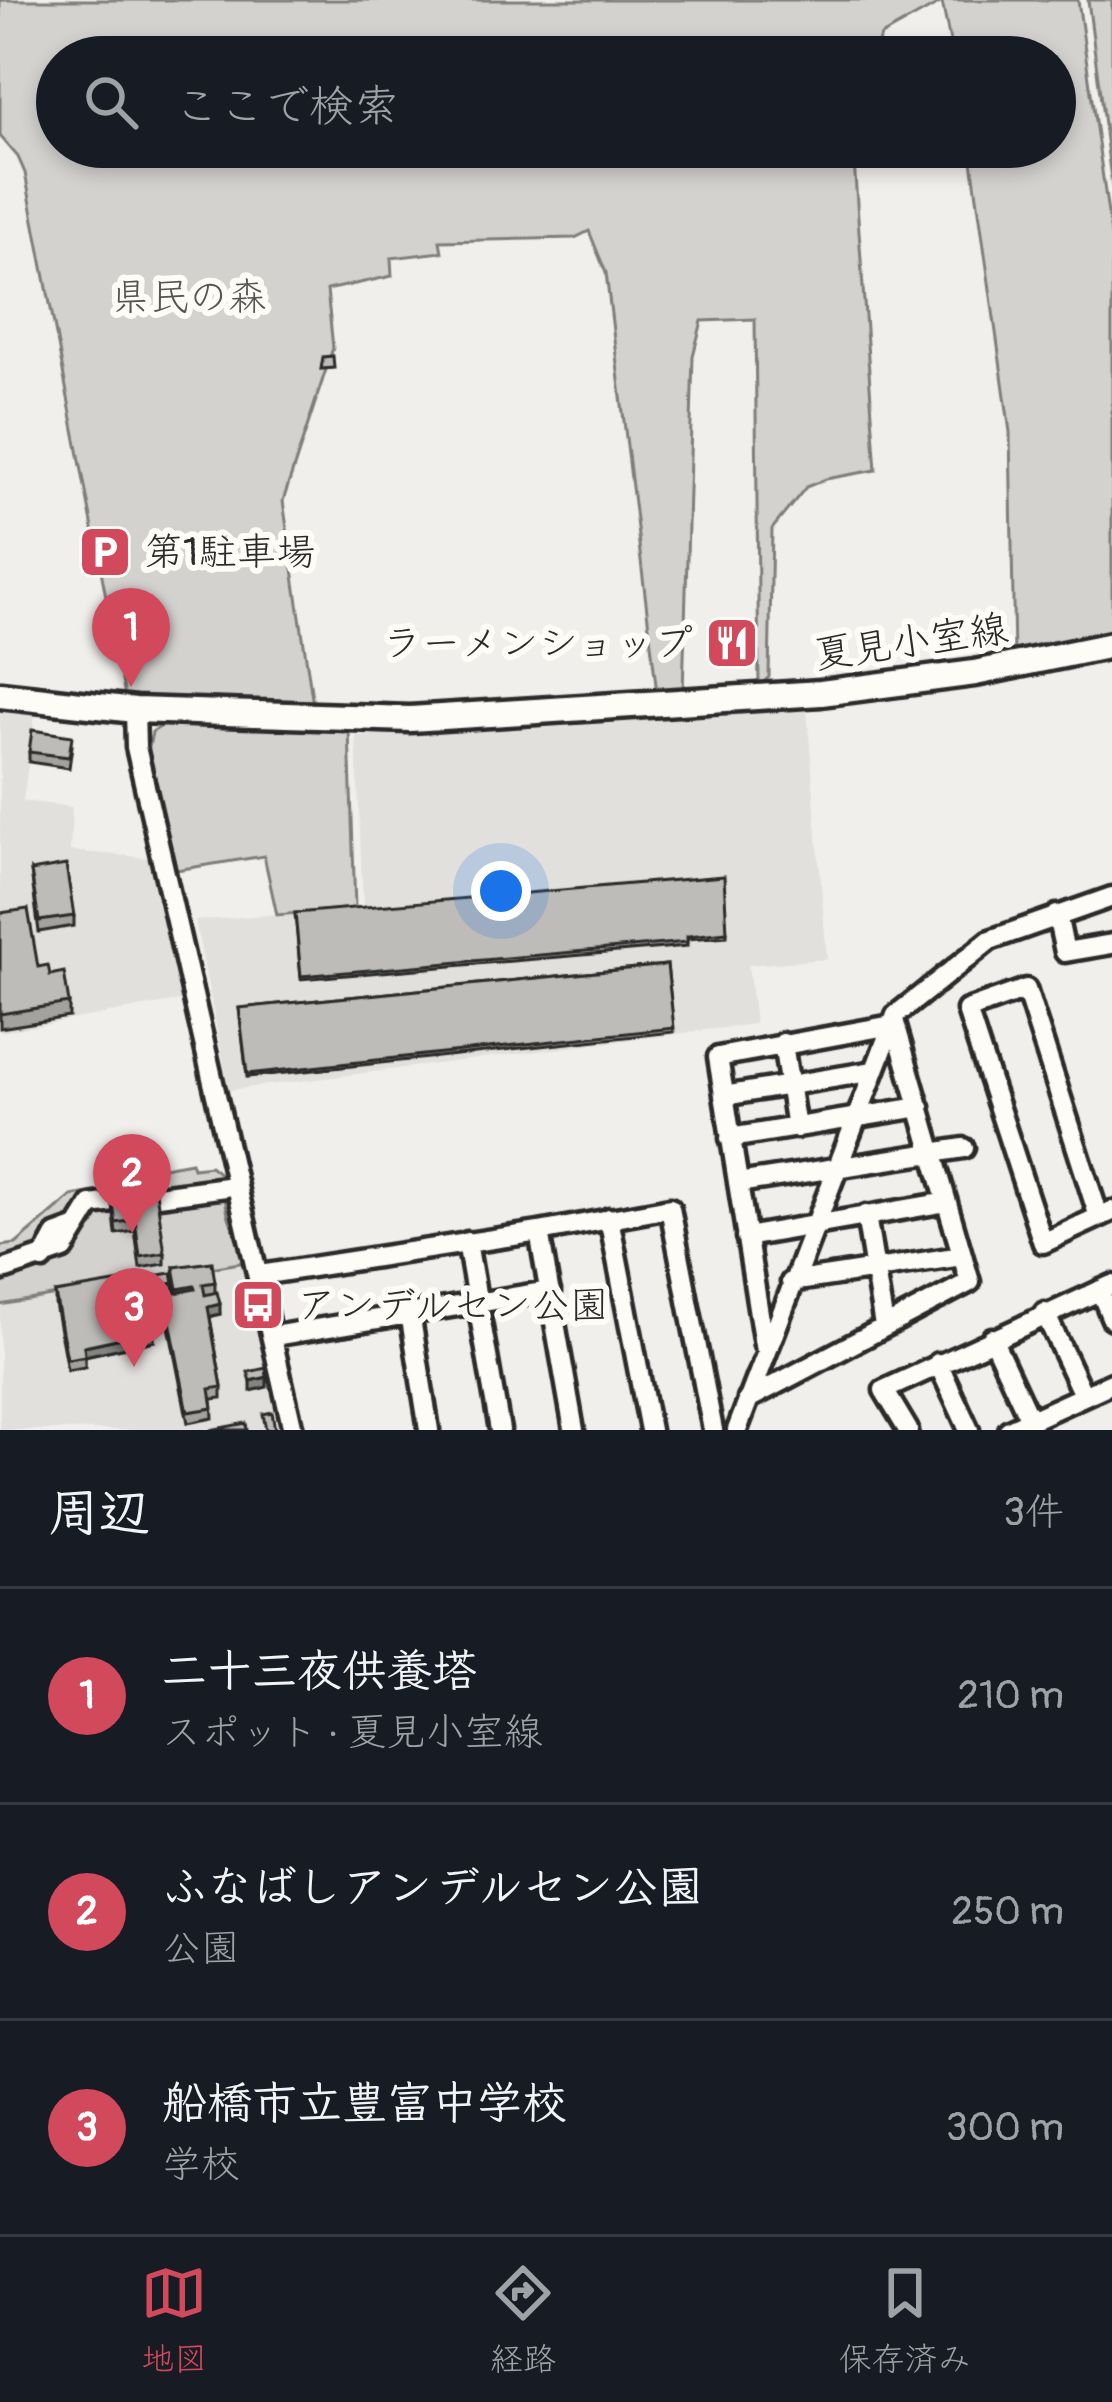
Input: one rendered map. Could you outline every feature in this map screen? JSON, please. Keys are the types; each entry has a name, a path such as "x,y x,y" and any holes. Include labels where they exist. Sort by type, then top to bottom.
{"main road":[{"name":"夏見小室線","path":"0,695 135,710 410,719 896,685 1112,645"}],"street":[{"path":"135,710 136,747 293,1430"},
{"path":"737,1430 902,1006 976,949 1011,930 1112,897"},
{"path":"1058,915 1065,952 1112,944"},
{"path":"1026,988 1106,1214 1043,1243 967,1010 1026,988"},
{"path":"765,1350 720,1054 893,1022"},
{"path":"748,1399 970,1282 893,1022"},
{"path":"783,1043 796,1128"},
{"path":"724,1096 874,1071"},
{"path":"730,1138 920,1107"},
{"path":"738,1184 964,1148"},
{"path":"0,1270 64,1250 91,1205 226,1187"},
{"path":"746,1237 947,1202"},
{"path":"260,1275 670,1208 713,1430"},
{"path":"866,1215 884,1326"},
{"path":"609,1218 650,1430"},
{"path":"539,1232 574,1430"},
{"path":"467,1242 500,1430"},
{"path":"791,1282 962,1256"},
{"path":"908,1430 884,1390 1106,1287 1112,1319"},
{"path":"273,1336 550,1291"},
{"path":"410,1313 429,1430"},
{"path":"1045,1313 1084,1395"},
{"path":"992,1338 1030,1420"},
{"path":"938,1363 969,1430"},
{"path":"1009,1430 1112,1382"}],"shaded area":[{"path":"807,709 827,959 748,965 755,1024 229,1090 195,921 363,907 356,736"},
{"path":"0,710 35,713 23,801 72,807 70,851 151,858 184,1000 0,1032"},
{"path":"245,1262 282,1430 0,1430 0,1305"}],"green space":[{"name":"県民の森","path":"0,0 1078,0 1112,242 1112,637 1014,658 1010,432 973,168 1076,168 1076,36 949,36 942,2 881,36 36,36 36,168 854,168 876,470 806,487 772,529 769,677 759,686 755,319 702,321 693,356 683,692 657,693 606,273 589,231 575,238 440,241 442,252 391,258 392,276 327,290 333,348 283,501 313,705 125,696 25,173 0,136"},
{"path":"1088,0 1112,0 1112,187"},
{"path":"168,722 349,730 355,908 277,915 264,856 176,870 148,752 152,732"},
{"path":"191,1162 193,1168 210,1166 220,1174 245,1262 0,1305 0,1246 16,1244 72,1196 136,1184 135,1172"}],"building":[{"path":"333,356 334,368 321,369 323,357"},
{"path":"721,630 743,630 742,643 721,642"},
{"path":"32,730 72,736 69,757 29,752"},
{"path":"66,865 74,916 39,921 31,871"},
{"path":"724,876 727,932 687,936 687,942 301,976 295,913"},
{"path":"28,909 38,967 48,965 50,975 64,972 69,1003 0,1014 0,913"},
{"path":"667,965 674,1028 247,1074 239,1008"},
{"path":"153,1171 165,1253 140,1257 135,1220 116,1223 113,1205 141,1200 137,1174"},
{"path":"212,1262 215,1282 203,1284 205,1295 217,1292 220,1304 208,1307 222,1387 210,1389 213,1408 188,1412 167,1306 150,1310 154,1331 84,1346 85,1356 67,1359 55,1293 144,1278 149,1302 160,1300 159,1296 195,1289 178,1289 174,1267"},
{"path":"172,1273 174,1283 155,1287 153,1276"},
{"path":"266,1368 267,1377 251,1381 248,1372"},
{"path":"272,1412 275,1430 266,1430 263,1414"},
{"path":"246,1423 247,1430 210,1430"}],"place":[{"name":"第1駐車場","path":"105,552"},
{"name":"ラーメンショップ","path":"732,643"},
{"name":"二十三夜供養塔","path":"131,687"},
{"name":"ふなばしアンデルセン公園","path":"132,1233"},
{"name":"アンデルセン公園","path":"258,1305"},
{"name":"船橋市立豊富中学校","path":"134,1367"}]}
